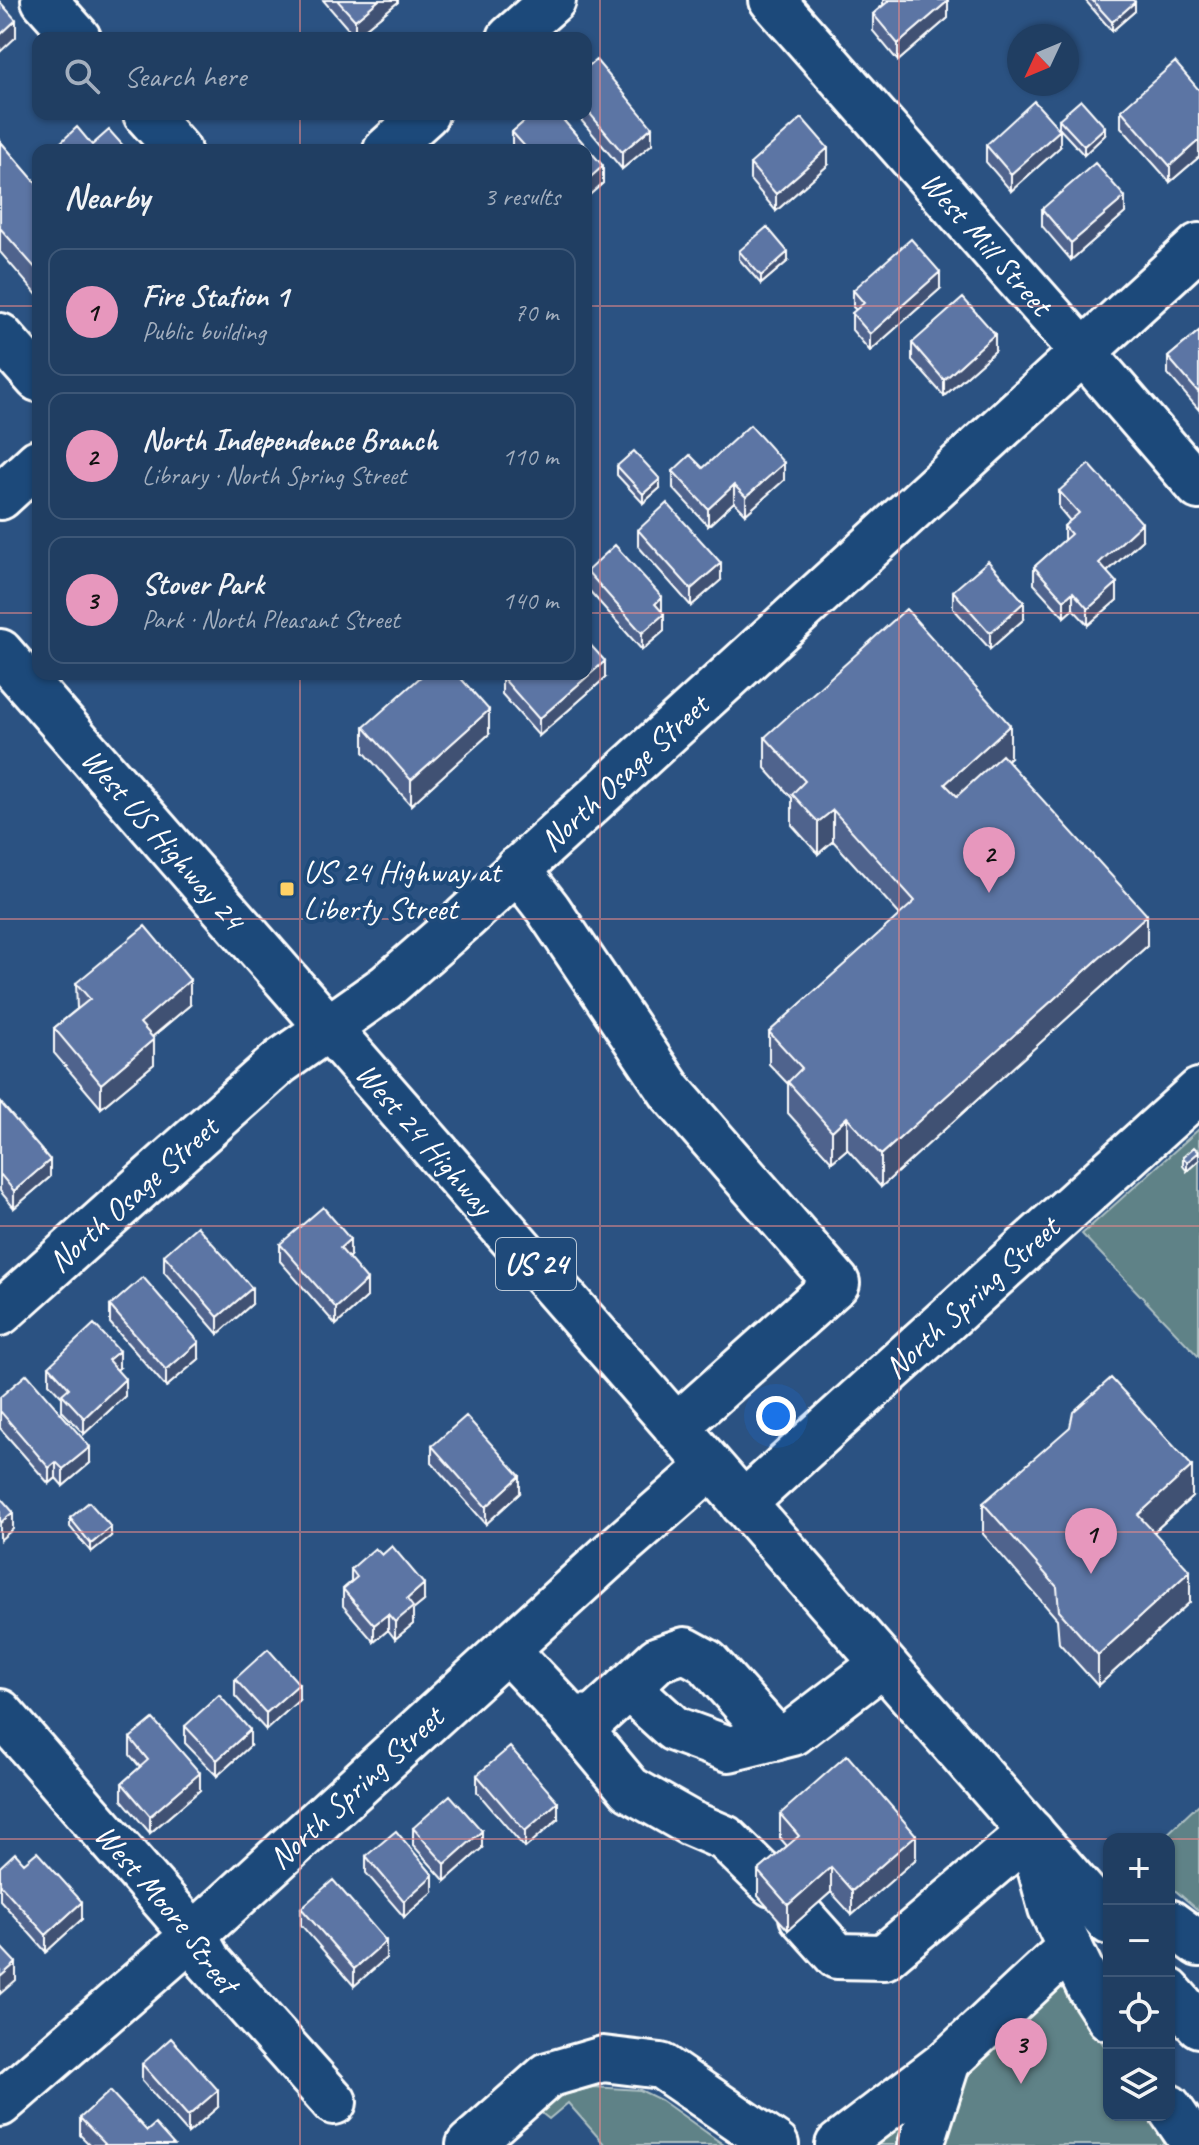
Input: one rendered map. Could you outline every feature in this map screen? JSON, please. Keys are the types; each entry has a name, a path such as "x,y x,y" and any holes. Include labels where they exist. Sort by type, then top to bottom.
{"street":[{"path":"44,0 73,32"},
{"path":"517,32 553,0"},
{"name":"West Mill Street","path":"772,0 1199,487"},
{"path":"151,120 173,144"},
{"path":"393,144 419,120"},
{"name":"North Osage Street","path":"0,1313 280,1062 386,987 1199,246"},
{"path":"0,336 32,372"},
{"path":"0,497 32,468"},
{"name":"West US Highway 24","path":"0,652 328,1027"},
{"path":"517,869 548,909 671,1092 837,1283 676,1427"},
{"name":"West 24 Highway","path":"328,1027 743,1504"},
{"name":"North Spring Street","path":"743,1504 1199,1091"},
{"name":"North Spring Street","path":"0,2104 194,1935 710,1467"},
{"name":"US 24","path":"743,1504 1103,1915"},
{"path":"507,1650 570,1717 630,1789 690,1823 725,1838 772,1884"},
{"path":"570,1717 594,1718 658,1659 685,1650 707,1662 775,1738"},
{"path":"628,1687 674,1729 729,1749 793,1733 883,1664"},
{"name":"West Moore Street","path":"0,1712 194,1935 209,1962 334,2102"},
{"path":"1031,1832 1103,1881"},
{"path":"802,1917 837,1956 884,1957 1031,1832"},
{"path":"1031,1832 1051,1908 1089,1987 1103,2009"},
{"path":"1175,1926 1199,1944"},
{"path":"838,2145 948,2061 1070,1947"},
{"path":"1175,1998 1199,2025"},
{"path":"469,2145 548,2075 603,2059 661,2066 776,2145"},
{"path":"921,2145 948,2061"},
{"path":"1175,2116 1195,2145"}],"green space":[{"path":"1199,1129 1199,1357 1082,1234"},
{"path":"1199,1804 1199,1911 1175,1890 1175,1833 1168,1833"},
{"path":"1055,1985 1063,1985 1103,2044 1103,2121 1154,2121 1165,2145 855,2145"},
{"path":"593,2087 640,2090 661,2100 724,2145 605,2145 568,2103 549,2119 539,2111 548,2099"}],"building":[{"path":"337,0 379,0 355,20"},
{"path":"890,0 948,1 898,44 873,14"},
{"path":"1092,0 1133,0 1135,2 1112,22"},
{"path":"0,2 16,20 0,35"},
{"path":"596,60 652,127 622,152 592,116 592,63"},
{"path":"1175,62 1199,90 1199,140 1170,166 1121,110"},
{"path":"1081,100 1105,127 1084,146 1059,119"},
{"path":"1034,101 1060,130 1011,174 986,145"},
{"path":"802,118 828,148 776,194 750,164"},
{"path":"526,120 563,120 584,144 523,144 512,132"},
{"path":"77,127 91,144 61,144"},
{"path":"109,130 122,144 93,144"},
{"path":"0,141 32,178 32,264 0,228"},
{"path":"592,153 603,166 592,176"},
{"path":"1095,163 1125,197 1071,243 1042,209"},
{"path":"767,227 788,252 761,276 739,251"},
{"path":"911,239 940,272 870,334 852,313 864,303 853,290"},
{"path":"963,298 995,334 944,380 912,343"},
{"path":"1199,331 1199,393 1168,357"},
{"path":"750,425 784,463 746,497 734,485 708,509 673,471 690,455 703,468"},
{"path":"634,451 660,479 643,494 617,466"},
{"path":"1089,464 1142,523 1099,563 1117,583 1088,609 1073,592 1064,600 1034,567 1071,534 1064,526 1079,513 1059,491"},
{"path":"667,503 721,563 691,589 638,530"},
{"path":"615,545 662,597 655,604 664,614 642,633 592,577 592,566"},
{"path":"988,561 1024,602 990,633 953,591"},
{"path":"906,609 1010,725 945,784 957,796 1002,755 1147,915 881,1155 847,1117 832,1131 788,1082 802,1068 769,1032 915,901 833,810 818,822 792,794 805,781 765,737"},
{"path":"592,647 605,661 592,672"},
{"path":"417,680 462,680 489,710 411,780 364,727"},
{"path":"505,680 583,680 539,719"},
{"path":"145,926 190,980 140,1023 154,1039 101,1084 54,1028 90,999 76,983"},
{"path":"0,1102 50,1160 14,1191 0,1174"},
{"path":"1194,1147 1199,1152 1187,1162 1183,1157"},
{"path":"323,1207 350,1239 340,1248 367,1280 336,1308 280,1244"},
{"path":"197,1226 252,1288 218,1317 164,1255"},
{"path":"143,1277 199,1342 166,1370 110,1306"},
{"path":"94,1324 119,1351 108,1360 125,1379 84,1418 62,1394 69,1388 49,1366"},
{"path":"27,1374 90,1447 63,1469 56,1462 49,1468 0,1411 0,1397"},
{"path":"1111,1378 1192,1466 1138,1515 1190,1571 1098,1655 1059,1611 1057,1587 983,1503 1070,1427 1073,1412"},
{"path":"466,1416 520,1476 486,1507 432,1446"},
{"path":"0,1497 13,1512 0,1523"},
{"path":"89,1502 111,1527 91,1544 70,1518"},
{"path":"392,1546 424,1584 407,1599 413,1607 395,1622 388,1614 374,1625 343,1589 357,1577 351,1569 375,1548 382,1555"},
{"path":"268,1649 299,1684 266,1713 235,1679"},
{"path":"219,1695 250,1730 217,1760 185,1726"},
{"path":"153,1719 200,1773 150,1816 122,1783 148,1760 130,1738"},
{"path":"510,1747 558,1802 525,1831 477,1775"},
{"path":"847,1755 916,1835 852,1891 831,1867 788,1905 758,1871 799,1836 780,1814"},
{"path":"450,1795 482,1831 445,1864 413,1828"},
{"path":"396,1831 433,1875 404,1901 366,1856"},
{"path":"37,1852 82,1902 46,1935 0,1884 0,1867 15,1853 24,1863"},
{"path":"333,1880 386,1941 354,1969 301,1908"},
{"path":"0,1946 16,1963 0,1977"},
{"path":"171,2038 218,2090 188,2116 142,2064"},
{"path":"110,2091 147,2131 155,2124 174,2145 106,2145 80,2118"}],"place":[{"name":"US 24 Highway at Liberty Street","path":"287,889"},
{"name":"North Independence Branch","path":"989,893"},
{"name":"Fire Station 1","path":"1091,1574"},
{"name":"Stover Park","path":"1021,2084"}]}
